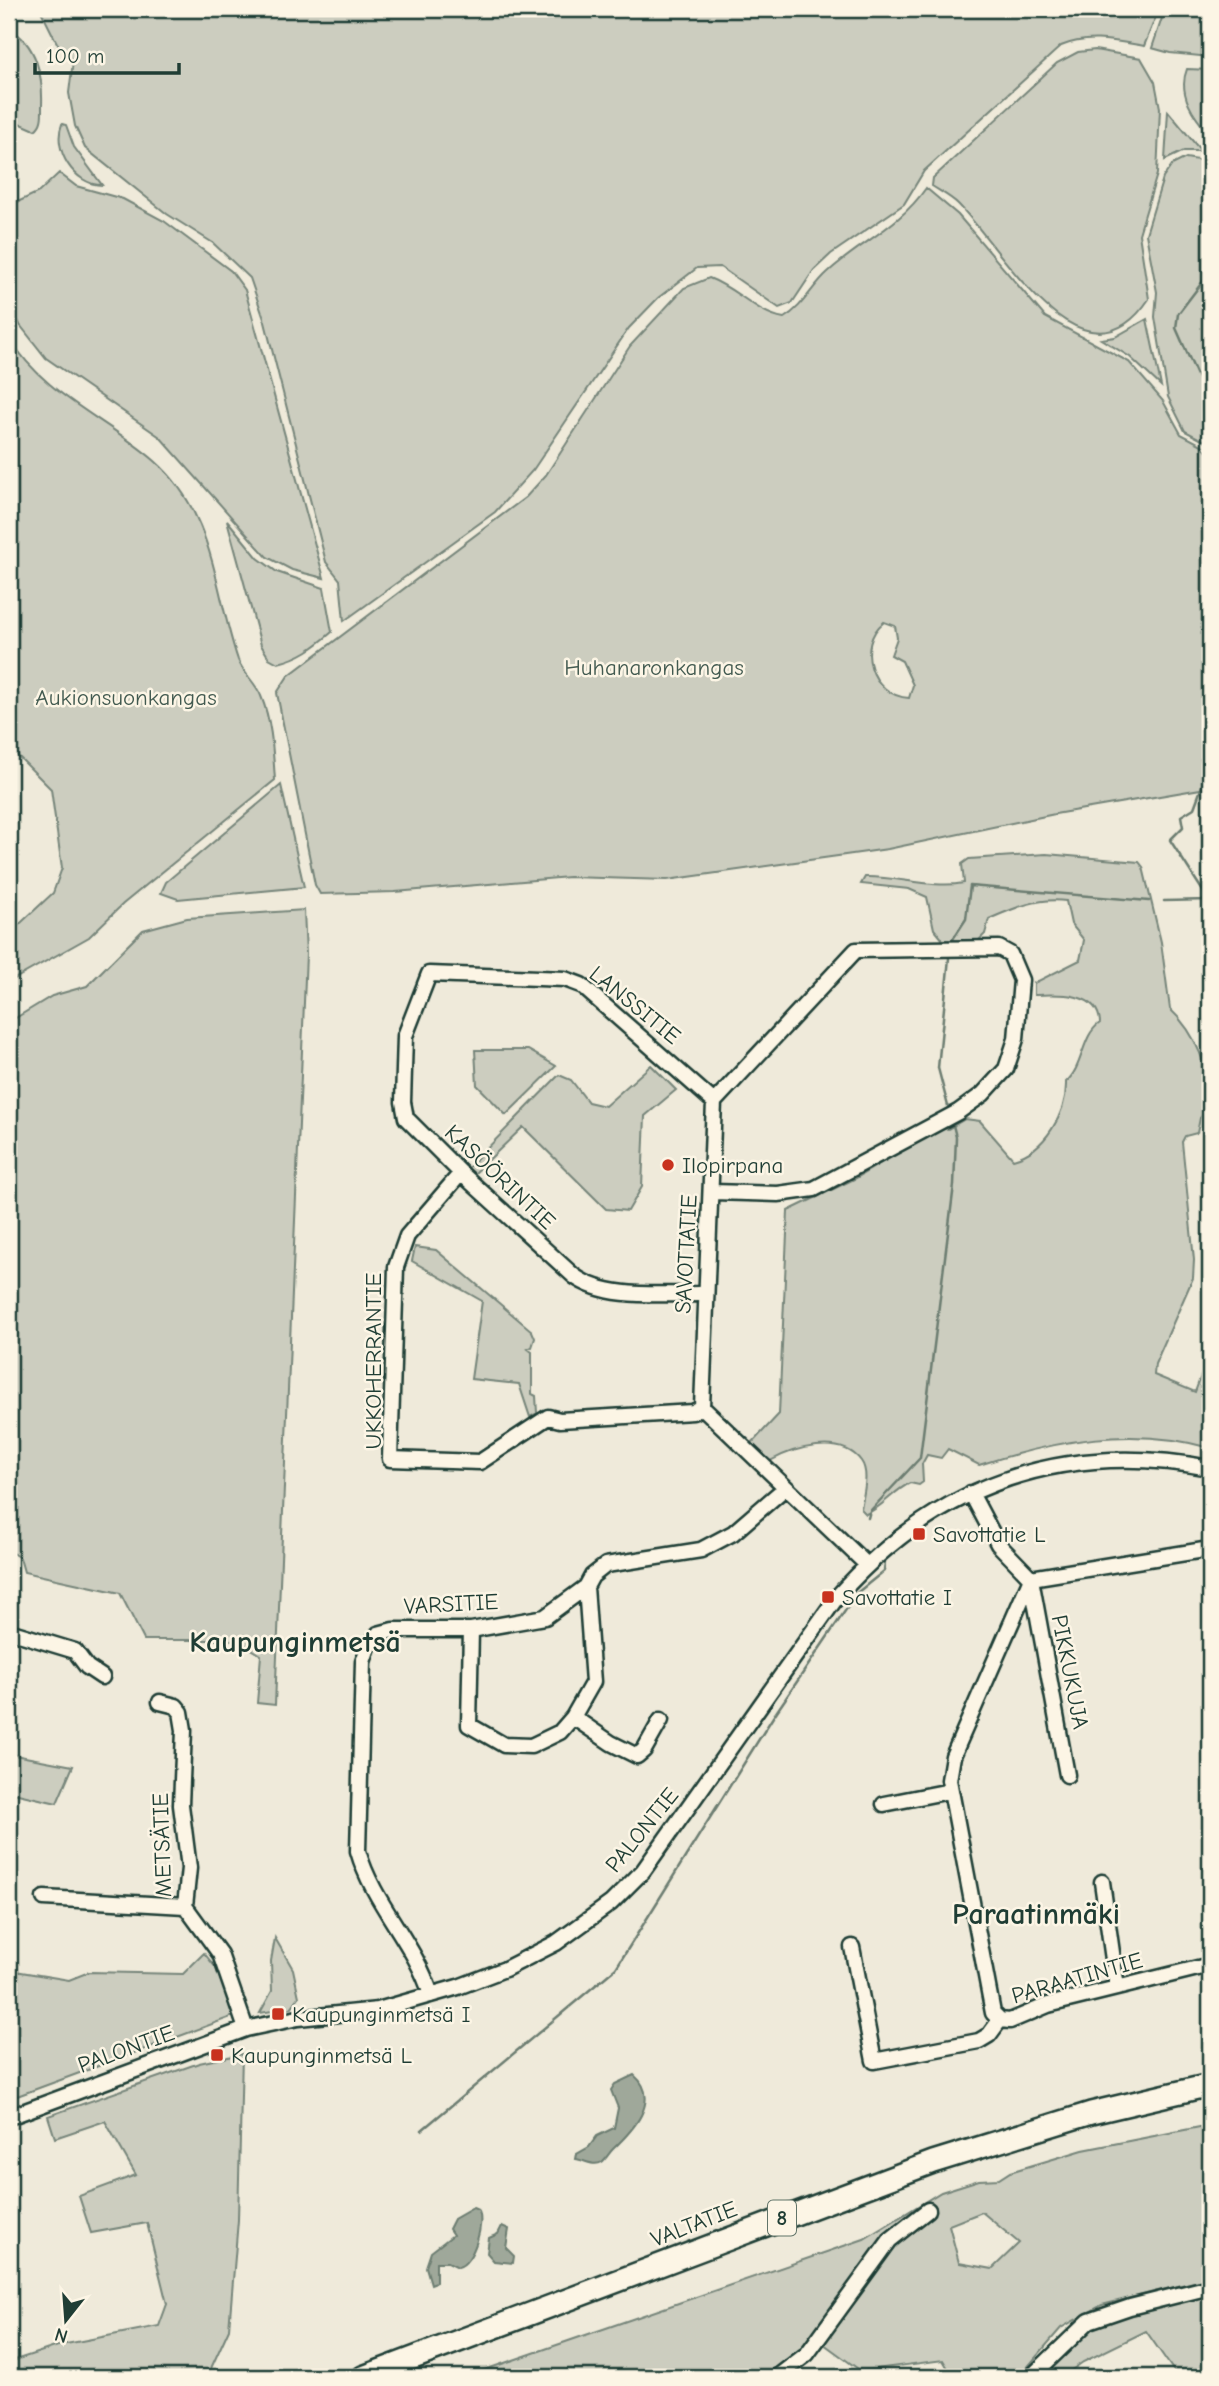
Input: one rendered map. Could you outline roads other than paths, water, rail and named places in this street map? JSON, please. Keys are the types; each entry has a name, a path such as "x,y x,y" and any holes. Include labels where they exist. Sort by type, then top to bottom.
{"highway":[{"name":"VALTATIE","path":"363,2377 933,2162 1091,2113 1210,2085"}],"street":[{"path":"713,1192 778,1194 814,1189 958,1112 983,1094 1006,1069 1016,1039 1021,980 1010,954 999,948 856,950 714,1102"},
{"name":"LANSSITIE","path":"429,975 565,979 580,985 714,1102"},
{"name":"KASÖÖRINTIE","path":"429,975 405,1036 403,1102 406,1118 461,1173 584,1283 623,1292 706,1294"},
{"name":"SAVOTTATIE","path":"702,1407 713,1192 714,1102"},
{"name":"UKKOHERRANTIE","path":"461,1173 407,1236 396,1267 390,1459 480,1462 548,1418 560,1420 693,1412 702,1407"},
{"path":"702,1407 866,1564"},
{"name":"PALONTIE","path":"9,2117 246,2029 299,2018 379,2010 482,1979 556,1943 611,1903 643,1871 673,1833 805,1639 866,1564 932,1514 971,1493 1033,1470 1081,1461 1155,1459 1210,1468"},
{"name":"VARSITIE","path":"431,1995 412,1953 365,1877 358,1851 363,1662 368,1647 378,1634 393,1630 471,1630 545,1616 586,1587 592,1576 606,1565 701,1549 733,1533 785,1488"},
{"path":"971,1493 998,1544 1031,1578 1210,1549"},
{"name":"PIKKUKUJA","path":"1031,1578 1067,1775"},
{"name":"PARAATINTIE","path":"1031,1578 953,1756 950,1791 993,2013 1000,2020 1010,2021 1048,2006 1210,1965"},
{"path":"471,1630 469,1725 504,1745 531,1746 560,1732 573,1717 593,1682 586,1587"},
{"path":"9,1631 75,1651 87,1667 102,1677"},
{"name":"METSÄTIE","path":"160,1702 176,1706 184,1720 181,1805 188,1868 185,1906 220,1954 246,2029"},
{"path":"573,1717 611,1743 636,1756 644,1750 662,1720"},
{"path":"884,1804 950,1791"},
{"path":"1102,1882 1117,1988"},
{"path":"44,1898 185,1906"},
{"path":"852,1947 874,2061 979,2041 989,2035 1000,2020"},
{"path":"777,2377 807,2354 890,2240 928,2210"},
{"path":"1031,2377 1071,2336 1090,2322 1130,2307 1210,2287"}],"waterway":[{"path":"1210,272 1178,314 1176,328 1210,405"},
{"path":"1210,749 1201,759 1207,773 1194,808 1181,816 1183,827 1170,840 1210,902"},
{"path":"951,942 966,919 970,886 1149,901"},
{"path":"1164,901 1209,900"},
{"path":"949,958 938,1068 949,1110"},
{"path":"868,1518 870,1511 920,1458 954,1185 956,1137 953,1125"},
{"path":"422,2130 616,1968 773,1717 858,1592 884,1571 885,1561"}],"place":[{"name":"Ilopirpana","path":"668,1165"},
{"name":"Savottatie L","path":"919,1534"},
{"name":"Savottatie I","path":"828,1597"},
{"name":"Kaupunginmetsä I","path":"278,2014"},
{"name":"Kaupunginmetsä L","path":"217,2055"}],"district":[{"name":"Kaupunginmetsä","path":"295,1642"},
{"name":"Paraatinmäki","path":"1036,1914"}],"park label":[{"name":"Huhanaronkangas","path":"654,667"},
{"name":"Aukionsuonkangas","path":"126,697"}]}
